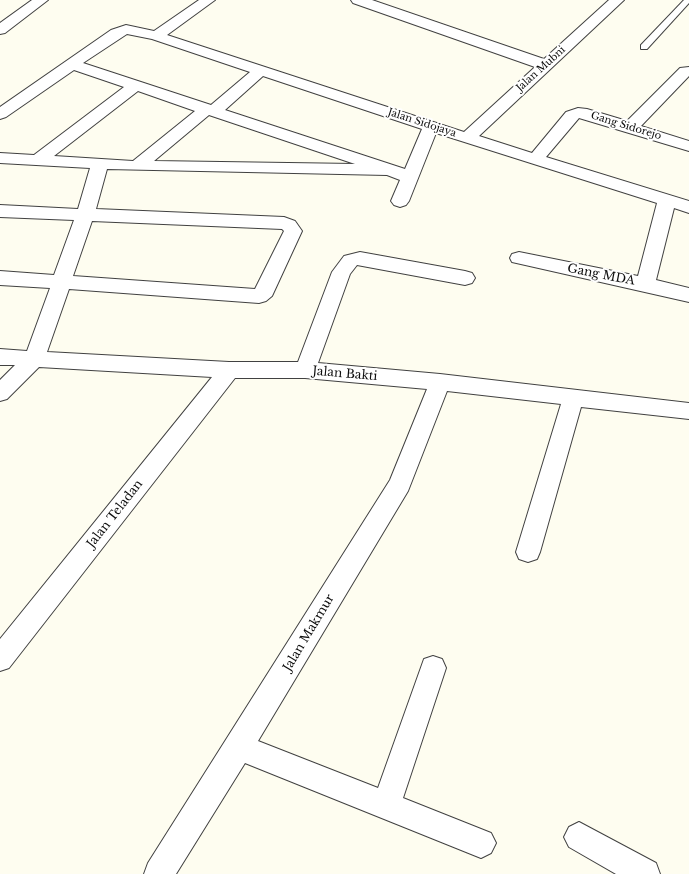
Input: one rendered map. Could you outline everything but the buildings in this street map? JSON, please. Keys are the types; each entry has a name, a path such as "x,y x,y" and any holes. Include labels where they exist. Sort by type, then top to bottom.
{"street":[{"path":"0,30 41,0"},
{"path":"156,36 208,0"},
{"path":"358,0 544,65"},
{"name":"Jalan Mubni","path":"466,138 544,65 617,0"},
{"name":"Jalan Sidojaya","path":"0,114 123,29 156,36 260,72 689,207"},
{"path":"72,64 410,177"},
{"path":"630,127 685,71"},
{"path":"137,166 260,72"},
{"path":"38,160 136,85"},
{"name":"Gang Sidorejo","path":"536,159 572,115 586,114 689,146"},
{"path":"400,201 431,126"},
{"path":"0,158 137,166 389,170"},
{"path":"0,393 35,358 85,215 100,164"},
{"name":"Gang MDA","path":"519,258 645,284 667,200"},
{"path":"0,211 284,224 289,225 293,231 266,291 259,296 0,278"},
{"path":"305,370 341,272 351,260 360,258 465,278"},
{"path":"645,284 689,295"},
{"name":"Jalan Bakti","path":"0,357 230,370 305,370 440,382 689,411"},
{"name":"Jalan Teladan","path":"0,659 230,370"},
{"name":"Jalan Makmur","path":"159,874 239,747 400,484 440,382"},
{"path":"528,552 573,398"},
{"path":"386,806 433,668"},
{"path":"239,747 481,844"},
{"path":"579,837 645,874"}],"lane":[{"path":"644,47 688,0"}]}
